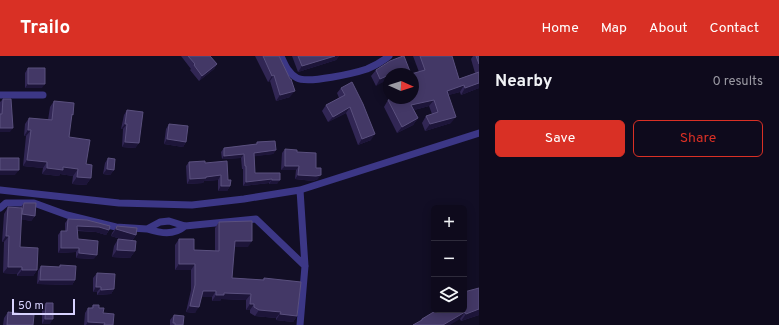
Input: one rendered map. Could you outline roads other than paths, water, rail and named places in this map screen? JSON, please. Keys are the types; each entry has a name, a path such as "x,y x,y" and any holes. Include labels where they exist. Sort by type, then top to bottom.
{"street":[{"path":"281,56 288,71 297,78 305,81 334,77 368,68 389,56"},
{"path":"0,95 43,95"},
{"path":"0,190 119,203 192,205 300,190 479,133"},
{"path":"300,190 305,266 300,325"},
{"path":"34,203 40,194"},
{"path":"0,208 6,203 34,203 67,215 116,226 147,229 164,233 178,232 185,226"},
{"path":"147,229 160,222 169,221 185,226 256,219 305,266"}]}
